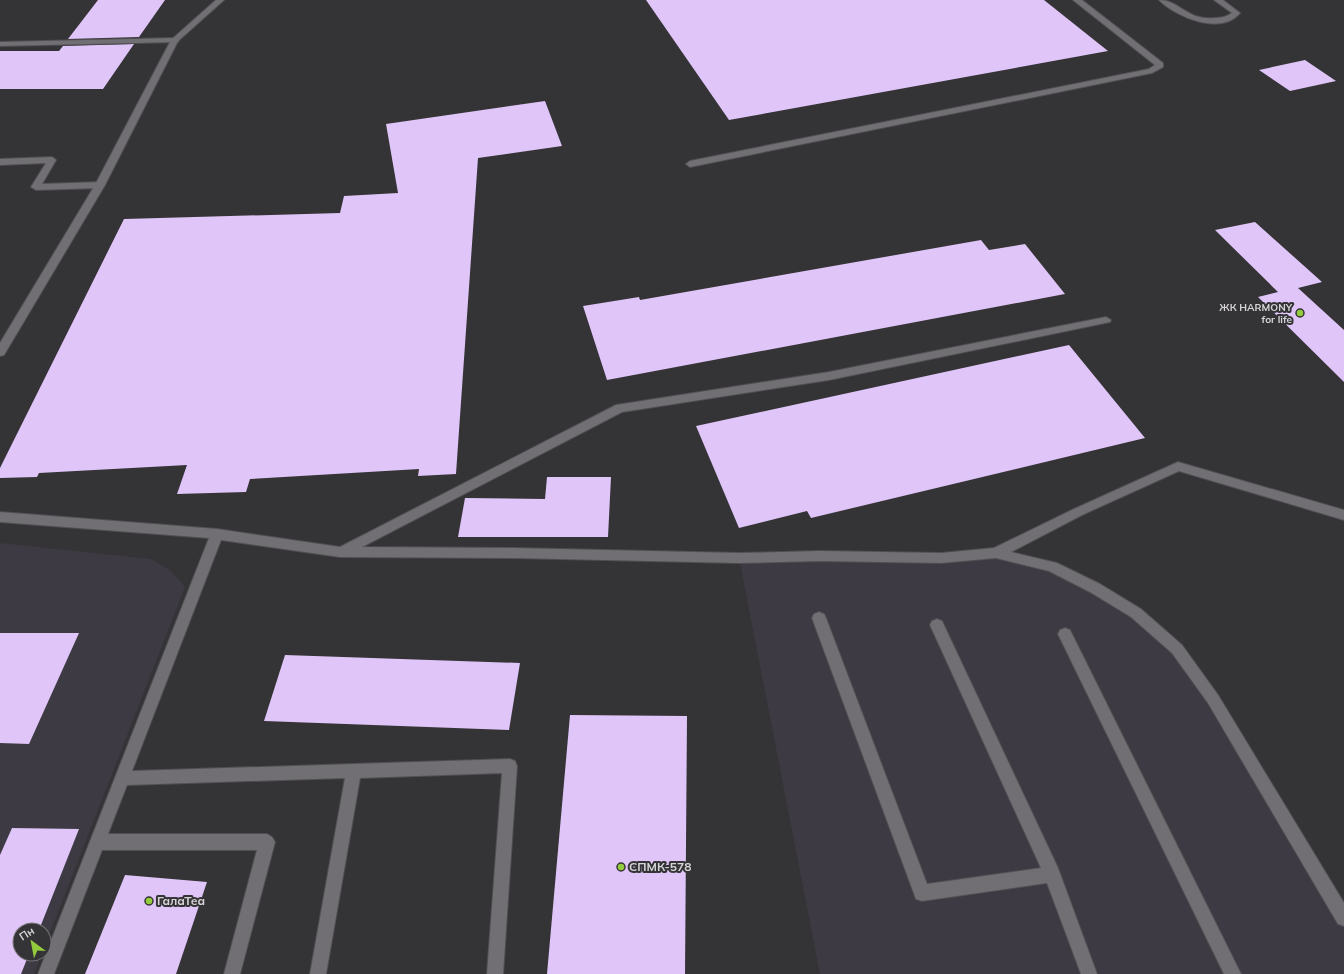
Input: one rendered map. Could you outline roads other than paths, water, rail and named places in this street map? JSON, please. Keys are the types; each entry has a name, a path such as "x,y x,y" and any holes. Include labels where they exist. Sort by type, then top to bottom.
{"street":[{"path":"0,352 100,185 174,40 220,0"},
{"path":"690,164 779,144 1152,71 1160,65 1077,0"},
{"path":"1163,0 1189,18 1206,22 1232,18 1236,13 1218,0"},
{"path":"0,44 174,40"},
{"path":"0,162 52,160 36,187 100,185"},
{"path":"340,552 620,408 828,376 1106,320"},
{"path":"996,553 1078,512 1178,466 1242,485 1295,498 1344,515"},
{"path":"0,517 217,534 340,552 522,553 739,558 820,556 941,558 996,553 1052,567 1095,588 1136,613 1177,649 1213,699 1344,918"},
{"path":"46,974 217,534"},
{"path":"819,618 922,893 1052,874"},
{"path":"937,625 1052,874 1089,974"},
{"path":"1065,634 1233,974"},
{"path":"122,778 510,766 495,974"},
{"path":"318,974 354,771"},
{"path":"98,842 267,842 232,974"}],"place":[{"name":"ЖК HARMONY for life","path":"1300,313"},
{"name":"СПМК-578","path":"621,867"},
{"name":"ГалаТеа","path":"149,901"}]}
